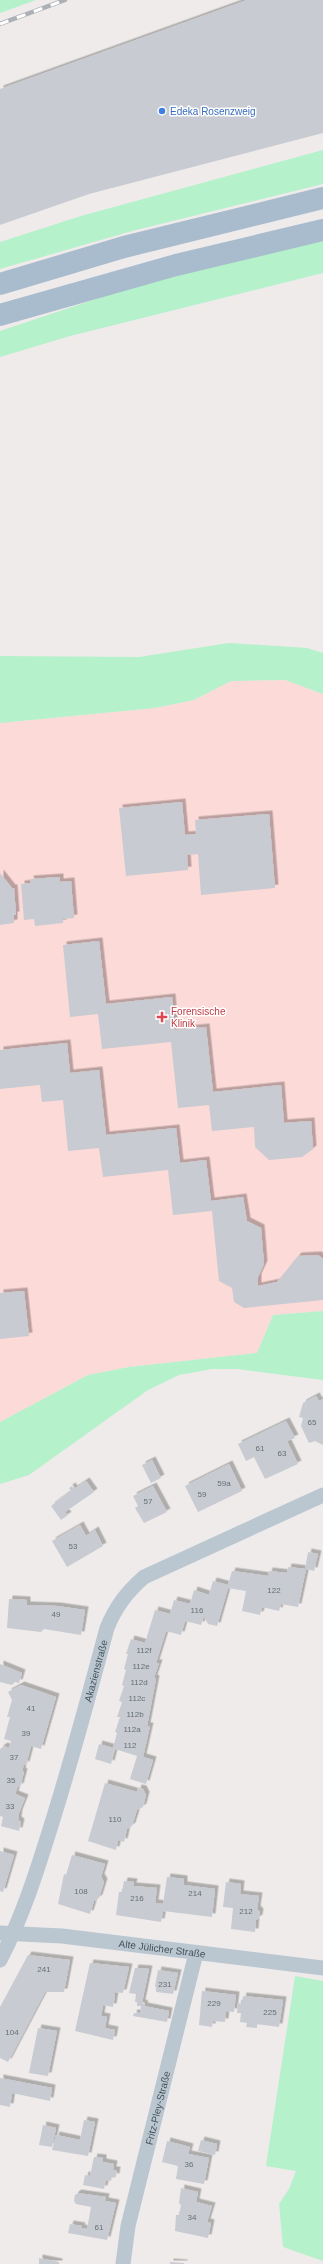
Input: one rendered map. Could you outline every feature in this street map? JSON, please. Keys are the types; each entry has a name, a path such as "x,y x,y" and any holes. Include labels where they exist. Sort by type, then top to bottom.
{"main road":[{"path":"0,284 124,247 323,198"},
{"path":"0,315 176,265 323,230"}],"street":[{"name":"Akazienstraße","path":"0,1960 7,1933 30,1894 58,1805 114,1610 128,1590 144,1577 323,1495"},
{"name":"Alte Jülicher Straße","path":"7,1933 62,1936 323,1968"},
{"name":"Fritz-Pley-Straße","path":"123,2264 128,2226 196,1952"}],"shaded area":[{"name":"Forensische Klinik","path":"285,680 323,694 323,1311 273,1315 257,1353 129,1367 88,1375 0,1422 0,723 155,708 194,700 231,681"}],"green space":[{"path":"0,0 36,0 0,13"},
{"path":"323,150 323,184 132,231 0,269 0,242 81,216"},
{"path":"323,241 323,273 70,336 0,357 0,331 150,281"},
{"path":"229,643 307,648 323,653 323,694 285,680 231,681 194,700 155,708 0,723 0,656 139,657"},
{"path":"323,1311 323,1380 237,1369 212,1369 179,1375 148,1390 29,1475 0,1484 0,1422 88,1375 129,1367 257,1353 273,1315"},
{"path":"295,1976 323,1981 323,2261 283,2247 279,2204 289,2189 296,2171 266,2166"}],"building":[{"name":"Edeka Rosenzweig","path":"247,0 323,0 323,133 89,194 0,225 0,89"},
{"path":"182,802 185,835 196,834 195,820 269,814 275,888 201,895 198,854 187,855 188,870 126,876 119,808"},
{"path":"0,873 12,888 14,888 16,915 14,915 14,923 0,925"},
{"path":"60,877 60,882 71,881 74,918 63,919 63,923 35,926 34,919 24,920 21,884 31,883 30,879"},
{"path":"99,941 106,1004 172,997 175,1030 206,1027 213,1092 281,1085 284,1123 311,1121 313,1149 302,1157 269,1160 255,1147 254,1127 212,1131 209,1105 178,1108 171,1042 102,1049 98,1014 70,1017 63,945"},
{"path":"67,1043 70,1073 99,1070 106,1135 176,1128 180,1163 206,1160 211,1201 243,1197 247,1221 261,1228 264,1264 258,1277 258,1286 277,1282 298,1256 318,1255 323,1259 323,1300 244,1308 234,1302 232,1288 219,1281 212,1211 173,1215 168,1170 103,1177 99,1148 68,1151 63,1100 42,1102 40,1085 0,1089 0,1050"},
{"path":"24,1291 29,1336 0,1339 0,1293"},
{"path":"316,1396 319,1401 323,1399 323,1445 315,1441 309,1443 301,1426 303,1418 299,1417 303,1403"},
{"path":"286,1421 295,1438 287,1441 298,1464 265,1479 254,1457 246,1461 238,1444"},
{"path":"152,1460 161,1478 151,1483 142,1465"},
{"path":"229,1464 242,1491 198,1512 185,1486"},
{"path":"86,1481 94,1492 65,1512 68,1515 61,1520 51,1506 71,1491 69,1488 72,1486 74,1489"},
{"path":"153,1486 167,1512 144,1523 135,1508 138,1506 133,1496"},
{"path":"80,1525 86,1536 95,1530 103,1546 67,1567 52,1541"},
{"path":"308,1552 318,1554 314,1571 306,1569 298,1607 281,1604 279,1611 262,1607 260,1615 242,1611 246,1591 228,1588 217,1626 208,1624 204,1616 201,1625 185,1621 181,1635 166,1631 156,1663 159,1663 154,1678 156,1679 147,1726 150,1726 143,1757 153,1760 146,1784 130,1779 137,1756 115,1749 111,1764 95,1759 99,1744 113,1748 117,1733 115,1732 120,1717 117,1717 122,1702 119,1701 124,1686 122,1685 126,1670 124,1669 128,1654 126,1654 131,1639 145,1643 155,1610 170,1614 174,1600 190,1604 194,1590 209,1595 213,1581 228,1585 232,1571 268,1576 269,1571 287,1573 288,1567 305,1569"},
{"path":"9,1599 27,1600 27,1605 57,1606 85,1610 81,1635 44,1629 41,1632 7,1628"},
{"path":"0,1664 22,1673 19,1683 15,1682 12,1685 0,1682"},
{"path":"21,1685 56,1697 41,1749 31,1746 26,1765 24,1764 22,1771 24,1772 20,1787 18,1786 15,1794 25,1798 19,1813 18,1820 21,1822 19,1831 1,1826 3,1817 0,1816 0,1749 4,1746 9,1748 11,1741 4,1739 10,1717 7,1717 12,1700 8,1692"},
{"path":"105,1783 137,1792 138,1788 143,1789 146,1795 143,1807 137,1810 132,1826 127,1829 124,1842 118,1840 116,1850 88,1841"},
{"path":"0,1851 14,1855 3,1892 0,1891"},
{"path":"72,1855 105,1864 101,1877 104,1882 99,1898 94,1901 90,1914 58,1904 64,1874 66,1875"},
{"path":"167,1877 184,1879 184,1885 215,1889 212,1917 163,1911 161,1922 116,1915 119,1892 122,1892 124,1881 134,1882 133,1886 157,1888 155,1903 163,1904"},
{"path":"226,1882 241,1884 240,1894 259,1896 257,1909 260,1912 259,1918 256,1920 255,1932 231,1929 233,1908 223,1907"},
{"path":"28,1955 70,1960 64,1992 45,1992 8,2062 0,2058 0,2007"},
{"path":"90,1963 129,1967 123,1993 114,1992 113,2007 103,2005 101,2016 107,2017 105,2028 115,2030 113,2040 75,2031"},
{"path":"135,1968 149,1969 142,2003 145,2004 144,2006 169,2011 167,2022 133,2016 134,2013 140,2013 141,2006 137,2006 137,2002 135,2002 136,1994 129,1993"},
{"path":"158,1970 178,1973 173,1994 156,1992 155,1986"},
{"path":"202,1991 236,1995 234,2012 226,2011 225,2022 213,2021 212,2027 199,2025"},
{"path":"243,1996 283,2000 279,2027 257,2024 257,2028 246,2027 247,2023 240,2022 241,2013 237,2013 238,2003 242,2004"},
{"path":"38,2028 57,2031 48,2076 29,2073"},
{"path":"0,2078 52,2088 50,2101 12,2093 10,2107 0,2105"},
{"path":"84,2120 95,2122 88,2156 52,2150 56,2135 80,2140"},
{"path":"43,2125 56,2128 52,2147 39,2145"},
{"path":"201,2140 217,2144 215,2155 198,2151"},
{"path":"167,2141 190,2147 188,2154 209,2158 204,2184 176,2179 178,2166 162,2162"},
{"path":"94,2157 103,2158 103,2162 114,2164 113,2170 117,2170 116,2177 112,2176 111,2181 106,2180 104,2189 83,2185 85,2175 90,2176"},
{"path":"181,2188 198,2192 196,2202 212,2206 207,2222 211,2223 208,2238 175,2231 176,2215 179,2215 181,2205 179,2203"},
{"path":"78,2193 106,2197 105,2201 116,2203 107,2240 68,2233 70,2224 82,2226 81,2228 87,2229 91,2207 76,2204 74,2201 75,2195"},
{"path":"39,2258 59,2262 59,2264 39,2264"},
{"path":"170,2262 184,2263 184,2264 170,2264"}],"railway":[{"path":"0,24 65,0"}],"place":[{"name":"Edeka Rosenzweig","path":"162,111"},
{"name":"Forensische Klinik","path":"162,1017"}]}
